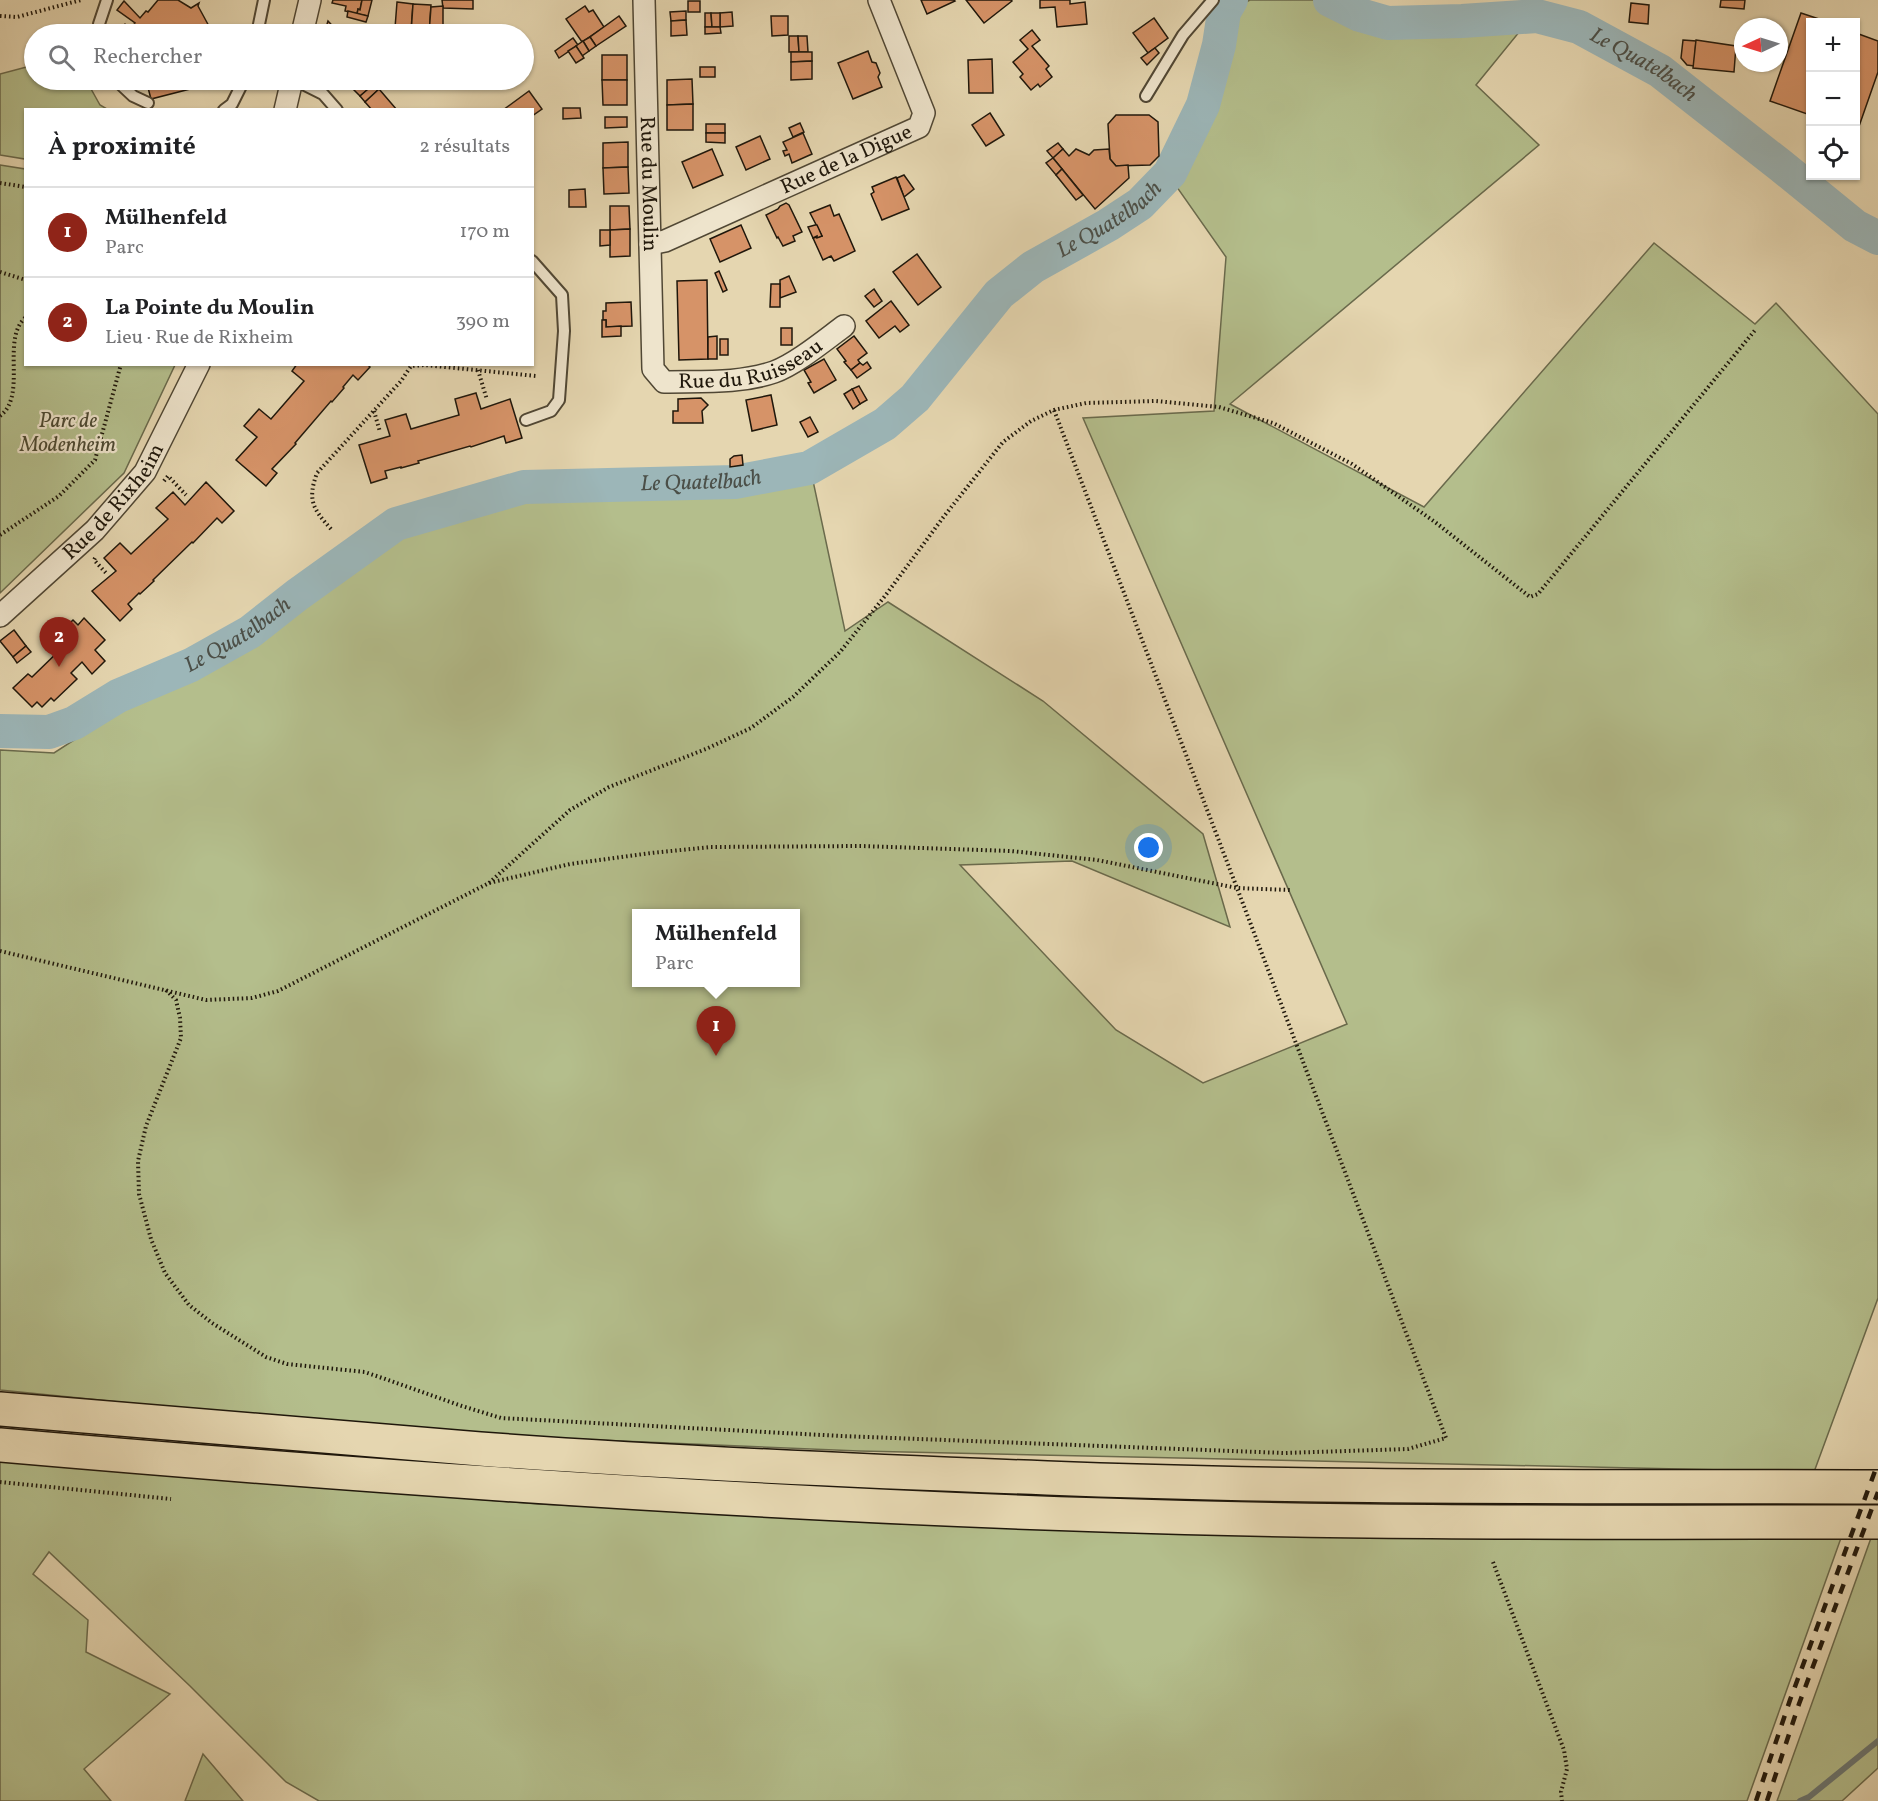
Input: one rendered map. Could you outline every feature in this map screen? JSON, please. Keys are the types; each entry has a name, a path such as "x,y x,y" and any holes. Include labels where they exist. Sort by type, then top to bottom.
{"highway":[{"path":"0,1409 484,1449 711,1463 1053,1479 1262,1484 1878,1487"},
{"path":"0,1445 259,1468 542,1488 896,1507 1217,1518 1878,1522"}],"street":[{"path":"304,24 310,0"},
{"name":"Rue du Moulin","path":"644,0 653,369"},
{"name":"Rue de la Digue","path":"650,244 665,241 919,127 924,113 879,0"},
{"path":"286,108 290,90"},
{"name":"Rue du Ruisseau","path":"653,369 664,382 735,381 776,371 812,350 844,326"},
{"name":"Rue de Rixheim","path":"0,616 95,530 145,472 198,366"}],"lane":[{"path":"99,24 107,0"},
{"path":"259,24 264,0"},
{"path":"1146,96 1183,35 1213,0"},
{"path":"127,90 133,96 148,103"},
{"path":"227,108 232,104 239,90"},
{"path":"314,90 323,94 335,108"},
{"path":"526,420 551,411 559,400 564,331 562,296 534,263"}],"path":[{"path":"1,14 17,17 81,0"},
{"path":"0,183 24,187"},
{"path":"0,272 24,279"},
{"path":"0,416 5,412 12,392 13,339 24,318"},
{"path":"489,883 570,810 609,786 706,749 751,728 793,698 840,652 1003,442 1031,421 1054,410 1086,403 1156,401 1219,407 1273,423 1352,464 1435,522 1530,597 1538,594 1756,329"},
{"path":"0,535 59,496 95,460 120,366"},
{"path":"331,529 319,515 311,497 312,485 317,473 401,381 410,366"},
{"path":"436,366 536,376"},
{"path":"478,370 487,400"},
{"path":"166,990 176,1000 181,1038 146,1126 138,1161 139,1194 151,1239 165,1273 189,1305 212,1323 266,1357 287,1364 365,1372 501,1418 841,1436 1260,1452 1408,1449 1446,1438 1054,410"},
{"path":"374,411 380,432"},
{"path":"160,485 168,476 186,495"},
{"path":"101,552 94,560 106,573"},
{"path":"0,951 206,1000 252,999 278,991 489,883 570,864 711,847 861,846 1011,851 1097,860 1237,888 1290,890"},
{"path":"0,1482 171,1499"},
{"path":"1493,1562 1564,1750 1567,1769 1561,1792 1562,1801"}],"green space":[{"path":"1250,0 1314,0 1385,33 1529,20 1476,85 1539,145 1230,404 1424,507 1654,243 1755,324 1776,303 1878,414 1878,1298 1814,1472 859,1451 427,1433 0,1390 0,750 54,753 153,689 186,676 261,635 399,532 528,496 731,491 812,476 845,631 888,602 1043,701 1203,834 1230,927 1072,861 960,865 1116,1030 1203,1083 1347,1024 1083,418 1214,411 1226,257 1174,183 1209,107 1242,4"},
{"path":"24,68 24,90 92,90 100,105 105,108 24,108 24,159 0,155 0,74"},
{"name":"Parc de Modenheim","path":"0,165 24,169 24,366 175,366 124,473 0,593"},
{"path":"0,1461 538,1504 883,1520 1841,1538 1747,1801 319,1801 286,1782 190,1686 49,1552 33,1574 88,1620 86,1652 170,1694 84,1769 111,1801 0,1801"},
{"path":"1871,1538 1878,1538 1878,1768 1842,1801 1777,1801"},
{"path":"203,1754 243,1801 185,1801"}],"building":[{"path":"158,0 178,0 191,8 199,3 198,6 208,24 134,24 117,10 124,1 140,18 146,11 148,12"},
{"path":"333,0 362,0 357,14 345,11 346,6 332,3"},
{"path":"362,0 372,0 368,16 357,14"},
{"path":"442,0 473,0 473,9 443,8"},
{"path":"921,0 954,0 955,1 927,14"},
{"path":"966,0 1011,0 1012,1 984,23"},
{"path":"1040,0 1070,0 1070,4 1085,2 1087,24 1057,27 1055,7 1040,8"},
{"path":"1721,0 1745,0 1744,9 1720,7"},
{"path":"688,1 700,1 700,12 688,12"},
{"path":"397,2 413,4 411,24 395,24"},
{"path":"1631,3 1649,5 1648,24 1629,22"},
{"path":"413,4 431,5 430,24 412,24"},
{"path":"443,6 443,24 430,24 431,7"},
{"path":"585,6 589,12 593,10 604,27 582,42 566,19"},
{"path":"348,11 368,16 366,22 347,17"},
{"path":"686,11 686,20 671,21 670,12"},
{"path":"732,12 733,26 720,27 720,13"},
{"path":"705,13 711,13 712,27 705,27"},
{"path":"711,13 720,13 720,27 712,27"},
{"path":"1801,13 1816,18 1806,18 1806,114 1770,101 1780,72 1788,72 1788,50"},
{"path":"619,16 626,26 596,46 590,37"},
{"path":"771,16 788,16 788,35 772,36"},
{"path":"1154,18 1168,38 1148,53 1133,33"},
{"path":"686,20 687,35 671,36 671,21"},
{"path":"705,27 720,27 721,33 705,34"},
{"path":"1032,30 1040,40 1032,46 1049,66 1046,69 1052,77 1040,87 1038,84 1031,90 1020,77 1023,74 1013,62 1028,49 1020,40"},
{"path":"1860,34 1878,41 1878,72 1860,123"},
{"path":"789,36 798,36 799,52 789,52"},
{"path":"798,36 807,36 808,52 799,52"},
{"path":"590,37 596,46 589,51 583,41"},
{"path":"573,38 578,45 559,58 555,51"},
{"path":"1683,40 1696,41 1694,66 1687,65 1681,58"},
{"path":"1696,40 1734,46 1734,72 1693,68"},
{"path":"583,41 589,51 582,56 576,46"},
{"path":"576,46 584,58 576,63 568,51"},
{"path":"1155,48 1159,53 1147,65 1141,58"},
{"path":"868,51 880,73 878,77 882,87 853,99 838,63"},
{"path":"791,52 812,52 812,61 791,62"},
{"path":"602,55 627,55 627,80 602,80"},
{"path":"992,59 993,93 969,93 968,60"},
{"path":"812,61 812,79 791,80 791,62"},
{"path":"700,67 715,67 715,77 700,77"},
{"path":"692,79 693,104 667,105 667,80"},
{"path":"602,80 627,80 627,105 603,105"},
{"path":"149,90 186,90 151,99"},
{"path":"354,90 367,90 360,96"},
{"path":"367,90 378,90 365,102 360,96"},
{"path":"380,90 395,108 370,108 365,102"},
{"path":"529,91 542,109 534,115 534,108 506,108"},
{"path":"693,104 693,130 667,130 667,105"},
{"path":"563,108 580,108 581,118 563,119"},
{"path":"990,113 1004,135 986,146 972,125"},
{"path":"1116,115 1149,115 1158,122 1159,156 1150,165 1116,166 1110,159 1108,124"},
{"path":"605,117 627,117 627,127 605,128"},
{"path":"800,123 804,132 793,137 789,128"},
{"path":"706,124 725,124 725,133 706,133"},
{"path":"706,133 725,133 725,143 706,142"},
{"path":"803,133 812,154 792,163 789,154 785,156 783,151 787,150 783,142"},
{"path":"760,136 770,159 746,170 736,147"},
{"path":"628,142 628,167 603,168 603,143"},
{"path":"1058,143 1063,149 1053,158 1047,151"},
{"path":"712,149 723,175 693,188 682,162"},
{"path":"1063,149 1069,156 1076,149 1089,155 1094,150 1109,149 1110,159 1116,166 1128,165 1129,178 1095,209 1053,158"},
{"path":"1053,158 1062,169 1056,175 1046,163"},
{"path":"628,167 629,193 604,194 603,168"},
{"path":"1062,169 1083,195 1076,200 1056,175"},
{"path":"904,175 914,189 904,197 897,178"},
{"path":"896,177 909,209 882,220 871,194 874,192 872,187"},
{"path":"585,189 586,207 569,207 569,190"},
{"path":"786,203 802,232 793,236 795,241 783,246 766,215"},
{"path":"830,205 834,216 839,214 855,251 834,261 831,256 823,260 813,238 822,236 810,213"},
{"path":"610,206 629,206 630,229 610,230"},
{"path":"741,225 751,248 720,262 710,239"},
{"path":"817,225 822,236 813,238 808,227"},
{"path":"630,229 630,256 610,257 610,230"},
{"path":"600,230 610,230 610,245 600,246"},
{"path":"917,254 941,287 918,305 893,272"},
{"path":"719,271 727,290 723,292 715,273"},
{"path":"789,276 796,292 780,298 780,280"},
{"path":"707,280 708,359 679,360 677,281"},
{"path":"771,284 780,284 780,307 770,307"},
{"path":"874,289 882,301 874,307 865,296"},
{"path":"891,301 909,325 900,332 895,326 879,338 866,321"},
{"path":"631,302 632,326 606,327 603,311 606,311 606,303"},
{"path":"602,320 606,320 606,327 621,326 621,336 602,337"},
{"path":"781,328 792,328 792,345 781,345"},
{"path":"717,336 717,359 708,359 708,337"},
{"path":"854,336 867,353 851,370 837,349"},
{"path":"720,339 728,339 728,355 720,355"},
{"path":"824,359 836,380 814,393 804,370"},
{"path":"867,362 871,368 857,378 851,370 860,363 863,365"},
{"path":"296,366 370,367 358,380 353,375 296,444 272,469 277,473 266,486 236,460 257,437 244,426 259,409 271,419 304,381 292,371"},
{"path":"859,386 867,400 860,404 852,389"},
{"path":"852,389 860,404 853,409 844,394"},
{"path":"476,393 481,409 510,399 522,438 506,443 504,436 418,461 419,463 385,471 387,478 371,483 359,445 390,436 385,420 406,414 411,429 459,415 455,399"},
{"path":"771,395 777,425 752,431 746,400"},
{"path":"701,398 708,405 702,411 703,423 673,423 673,411 678,411 678,399"},
{"path":"810,417 818,432 808,437 800,422"},
{"path":"742,455 743,465 730,467 730,459"},
{"path":"206,482 234,511 222,523 217,518 139,593 128,604 132,609 120,621 92,591 116,571 104,558 120,543 131,554 168,519 156,508 173,492 185,505"},
{"path":"84,618 105,640 95,650 105,661 92,674 82,662 71,673 77,679 54,701 51,698 42,707 37,702 32,707 13,688 28,674 32,677 65,645 56,636 73,620 78,625"},
{"path":"14,630 26,646 13,657 0,641"},
{"path":"26,646 31,652 17,663 13,657"}],"waterway":[{"name":"Le Quatelbach","path":"0,731 49,732 74,723 118,696 191,665 250,632 396,524 524,487 735,482 809,468 885,424 915,398 999,294 1033,267 1108,225 1140,204 1170,173 1203,105 1219,45 1224,12 1231,0"},
{"name":"Le Quatelbach","path":"1330,0 1360,15 1388,23 1537,16 1579,27 1660,71 1855,226 1878,238"},
{"path":"1800,1801 1809,1797 1878,1741"}],"railway":[{"path":"1756,1801 1790,1700 1878,1463"},
{"path":"1767,1801 1799,1704 1878,1492"}],"place":[{"name":"La Pointe du Moulin","path":"59,667"},
{"name":"Mülhenfeld","path":"716,1056"}]}
